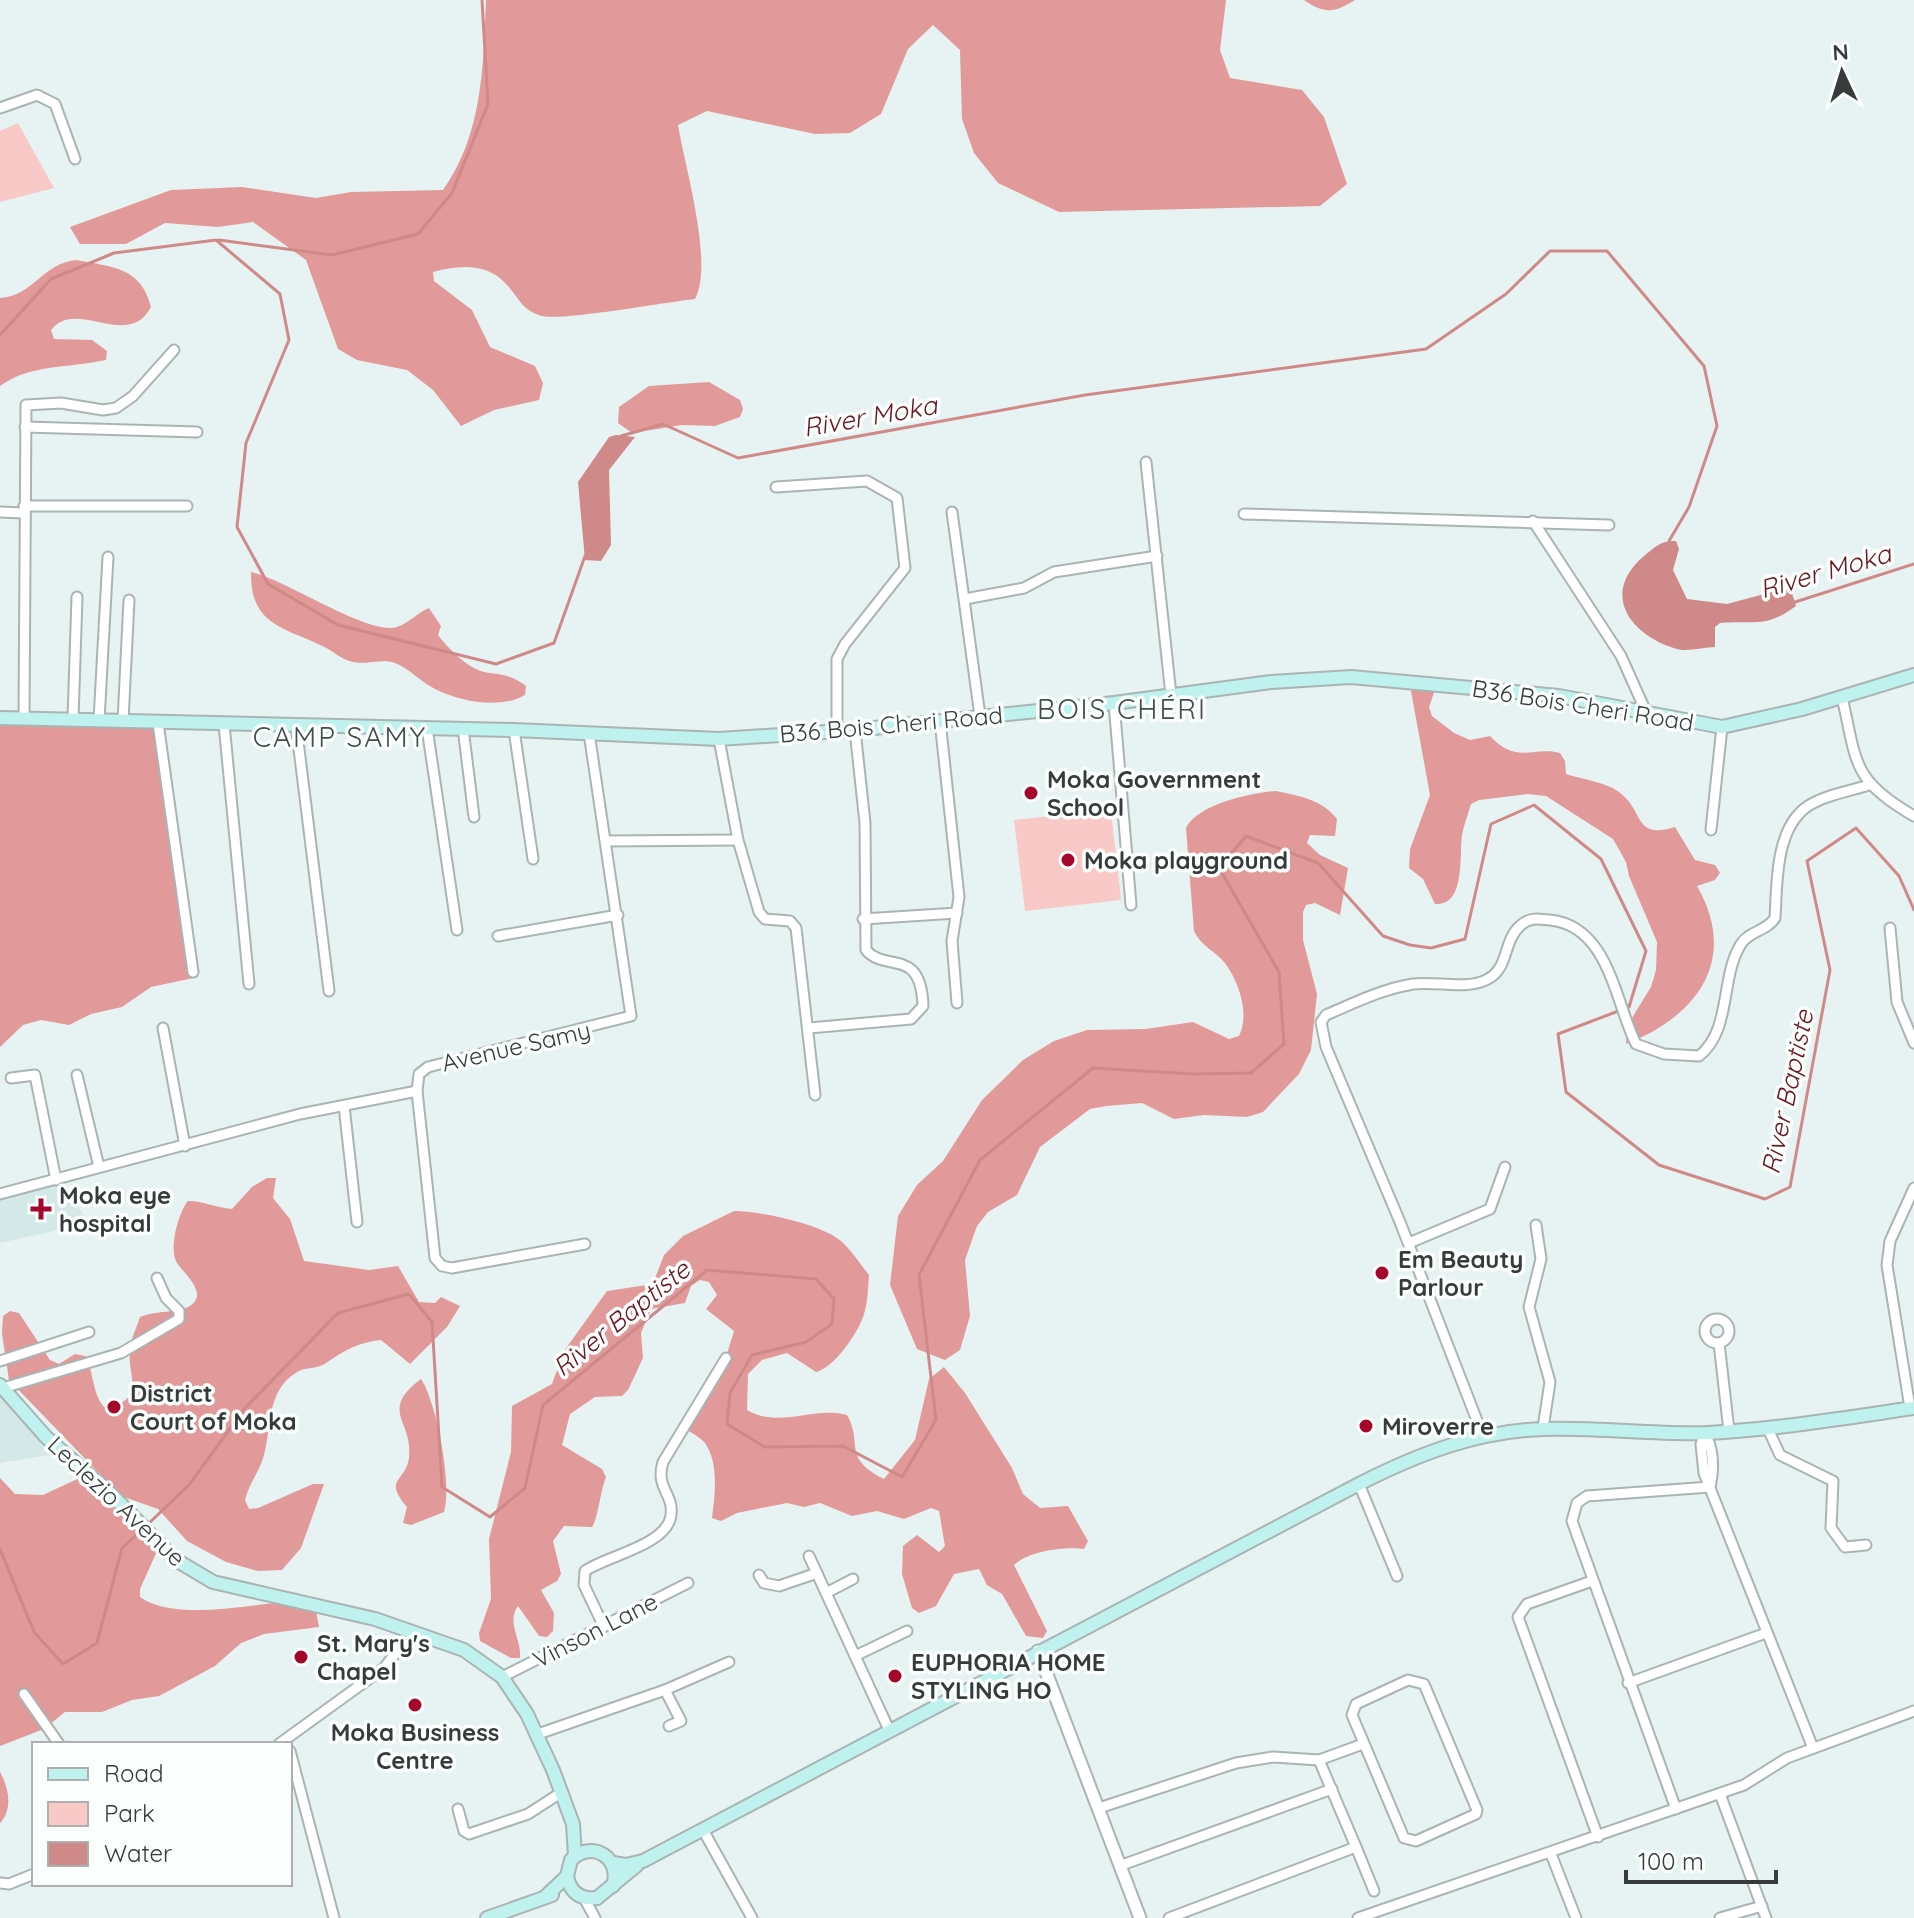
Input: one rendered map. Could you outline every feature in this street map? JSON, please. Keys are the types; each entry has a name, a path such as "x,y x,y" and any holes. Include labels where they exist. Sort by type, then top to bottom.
{"main road":[{"name":"B36 Bois Cheri Road","path":"0,718 463,728 719,739 855,730 1114,703 1271,682 1351,677 1559,696 1722,727 1842,697 1914,675"},
{"name":"Leclezio Avenue","path":"1,1387 46,1437 112,1495 176,1560 213,1582 375,1619 464,1650 502,1677 538,1734 562,1792 573,1824 575,1856"},
{"path":"487,1918 546,1896 585,1896 613,1886 643,1861 1406,1460 1483,1436 1543,1428 1705,1433 1768,1429 1912,1408"},
{"name":"Leclezio Avenue","path":"573,1824 592,1850"},
{"path":"546,1896 567,1876 575,1856 592,1850 604,1854 613,1863 626,1865 643,1861"},
{"path":"613,1863 613,1886"},
{"path":"567,1876 585,1896"}],"street":[{"path":"0,108 37,95 55,104 75,159"},
{"path":"24,718 25,407 28,403 69,404 103,410 119,406 133,396 174,350"},
{"path":"25,427 197,432"},
{"path":"1146,462 1171,695"},
{"path":"776,487 867,481 897,498 905,568 845,644 837,659 837,731"},
{"path":"0,512 187,506"},
{"path":"952,512 980,716"},
{"path":"1244,514 1609,525"},
{"path":"1533,521 1621,656 1647,714"},
{"path":"965,599 1024,588 1054,572 1157,556"},
{"path":"99,720 108,557"},
{"path":"73,719 77,597"},
{"path":"123,721 129,600"},
{"path":"1842,697 1860,772 1869,785 1914,816"},
{"path":"1114,703 1131,905"},
{"path":"940,721 955,838 957,913 952,941 957,1003"},
{"path":"158,723 193,972"},
{"path":"224,724 249,984"},
{"path":"296,725 329,991"},
{"path":"1711,830 1722,727"},
{"path":"427,728 457,930"},
{"path":"463,728 474,817"},
{"path":"514,730 533,859"},
{"path":"809,1028 891,1023 919,1015 923,1006 918,981 903,964 867,954 863,919 865,823 855,730"},
{"name":"Avenue Samy","path":"0,1194 344,1106 417,1091 419,1074 428,1067 631,1016 589,733"},
{"path":"719,739 738,840 759,912 765,919 790,921 796,928 815,1095"},
{"path":"1483,1436 1409,1243 1326,1047 1321,1022 1326,1015 1380,992 1435,982 1473,985 1489,979 1502,968 1520,926 1532,919 1559,921 1583,935 1602,956 1624,1020 1642,1048 1699,1056 1709,1049 1741,944 1775,918 1779,860 1790,829 1807,806 1869,785"},
{"path":"607,841 738,840"},
{"path":"863,919 957,913"},
{"path":"498,936 618,915"},
{"path":"1890,928 1897,1002 1914,1043"},
{"path":"163,1028 185,1146"},
{"path":"11,1078 35,1075 56,1180"},
{"path":"77,1075 99,1167"},
{"path":"417,1091 435,1258 442,1266 452,1268 585,1244"},
{"path":"344,1106 357,1222"},
{"path":"1409,1243 1490,1209 1505,1167"},
{"path":"1912,1408 1887,1265 1890,1241 1914,1188"},
{"path":"1536,1225 1541,1259 1529,1307 1550,1382 1543,1428"},
{"path":"1,1387 121,1353 179,1319 179,1311 166,1298 157,1278"},
{"path":"0,1361 89,1332"},
{"path":"1719,1343 1729,1431"},
{"path":"604,1627 584,1585 585,1571 635,1549 668,1523 672,1514 659,1476 663,1462 726,1358"},
{"path":"1768,1429 1780,1455 1833,1481 1831,1528 1845,1547 1866,1545"},
{"path":"1705,1433 1701,1444 1704,1473 1813,1748"},
{"path":"1359,1484 1397,1576"},
{"path":"1676,1809 1572,1521 1577,1503 1597,1494 1710,1487"},
{"path":"809,1556 890,1732"},
{"path":"759,1575 764,1583 779,1586 817,1573"},
{"path":"826,1593 853,1579"},
{"path":"1592,1581 1527,1604 1518,1617 1598,1837"},
{"name":"Vinson Lane","path":"502,1677 688,1583"},
{"path":"855,1656 907,1631"},
{"path":"1628,1683 1766,1633"},
{"path":"284,1742 387,1664 417,1634"},
{"path":"1038,1651 1140,1918"},
{"path":"538,1734 665,1690 729,1662"},
{"path":"1408,1680 1424,1684 1476,1805 1476,1814 1416,1841 1404,1838 1363,1744 1352,1715 1356,1704 1408,1680"},
{"path":"665,1690 681,1721 669,1726"},
{"path":"24,1694 58,1742"},
{"path":"1358,1918 1720,1794 1744,1785 1787,1758 1914,1711"},
{"path":"1099,1808 1259,1758 1319,1760 1363,1744"},
{"path":"292,1759 334,1918"},
{"path":"1319,1760 1374,1891"},
{"path":"1122,1865 1332,1789"},
{"path":"458,1809 464,1831 469,1834 528,1814 562,1792"},
{"path":"1720,1794 1766,1918"},
{"path":"703,1830 752,1918"},
{"path":"1169,1918 1356,1847"},
{"path":"1551,1854 1576,1918"},
{"path":"0,1883 9,1884 32,1875"},
{"path":"585,1896 597,1918"},
{"path":"1720,1918 1762,1906"},
{"path":"1388,1907 1392,1918"}],"shaded area":[{"path":"486,0 1226,0 1220,50 1230,78 1302,90 1324,117 1347,184 1320,206 1059,212 998,183 974,153 962,119 960,50 933,25 908,49 881,114 850,133 815,134 707,111 678,125 700,240 700,283 695,299 592,314 542,316 525,307 507,285 491,272 462,267 433,272 434,281 472,310 490,347 535,366 543,383 539,400 494,410 461,426 433,390 407,370 357,360 338,349 306,260 253,222 218,227 165,223 126,244 80,244 70,227 171,190 242,187 316,198 351,192 443,190 466,146 473,122 482,75"},
{"path":"1304,0 1355,0 1324,10"},
{"path":"76,260 113,267 133,276 151,307 141,319 129,325 74,319 62,321 51,330 54,339 92,340 107,351 106,360 37,370 0,386 0,298 21,292 55,267"},
{"path":"709,382 740,400 743,409 740,417 715,426 682,425 632,433 618,423 619,407 649,386"},
{"path":"251,572 384,628 397,627 429,608 441,626 438,635 458,657 478,670 520,682 526,686 525,695 505,702 470,701 437,690 395,663 358,663 344,659 281,628 262,613 252,589"},
{"path":"1417,684 1435,690 1429,707 1432,716 1454,733 1470,740 1490,736 1508,750 1517,752 1560,753 1565,761 1566,774 1600,783 1619,792 1646,827 1662,830 1675,827 1695,860 1715,865 1720,873 1715,880 1697,886 1709,913 1714,938 1712,961 1704,982 1691,1001 1673,1018 1626,1044 1627,1026 1651,987 1656,970 1657,942 1626,862 1613,839 1546,796 1528,794 1479,800 1471,804 1462,835 1456,889 1445,902 1435,904 1423,879 1409,868 1410,849 1430,795 1411,691"},
{"path":"0,721 164,723 198,977 151,987 122,1007 91,1014 69,1025 41,1020 23,1025 0,1047"},
{"path":"1276,791 1310,799 1331,812 1337,819 1335,836 1310,835 1307,843 1320,855 1348,868 1340,915 1315,903 1306,905 1303,912 1303,940 1317,994 1311,1050 1299,1074 1263,1112 1247,1117 1204,1115 1174,1119 1142,1103 1090,1109 1040,1147 1017,1195 988,1212 977,1226 965,1260 970,1316 960,1350 945,1360 917,1349 890,1285 898,1216 917,1185 943,1161 982,1100 1023,1060 1054,1041 1087,1030 1146,1029 1193,1022 1229,1039 1239,1036 1243,1008 1235,979 1225,963 1200,941 1194,931 1186,828 1192,820 1213,806 1240,797"},
{"path":"267,1178 276,1178 273,1198 290,1219 304,1261 369,1270 398,1266 419,1302 435,1303 441,1297 460,1306 447,1327 410,1364 381,1340 373,1341 352,1348 323,1365 297,1372 280,1389 272,1410 262,1461 245,1500 249,1509 313,1484 324,1484 301,1548 282,1570 258,1571 226,1562 187,1541 158,1509 121,1496 9,1380 2,1334 3,1316 10,1311 19,1313 50,1360 59,1364 75,1354 85,1356 104,1407 118,1404 131,1393 131,1344 140,1317 184,1309 195,1302 197,1296 193,1283 174,1255 178,1221 188,1201 232,1209 252,1187"},
{"name":"Moka eye hospital","path":"65,1182 85,1218 81,1225 0,1243 0,1200"},
{"path":"734,1211 759,1213 820,1229 841,1241 869,1275 861,1321 838,1357 816,1372 787,1353 762,1360 748,1374 747,1410 772,1418 822,1413 847,1415 858,1457 884,1479 915,1440 929,1379 944,1367 965,1393 1012,1468 1023,1494 1040,1508 1068,1506 1088,1541 1084,1549 1047,1551 1028,1556 1014,1565 1047,1631 1043,1638 1026,1636 1002,1594 987,1585 979,1569 954,1574 936,1606 919,1613 912,1608 902,1574 903,1546 917,1535 939,1552 945,1546 939,1511 931,1508 904,1519 877,1511 852,1516 820,1503 804,1507 787,1503 737,1513 721,1521 712,1518 715,1479 712,1460 705,1443 684,1428 726,1357 734,1331 706,1309 717,1295 709,1282 700,1280 691,1286 685,1303 651,1309 641,1333 643,1358 628,1390 622,1396 595,1397 570,1414 562,1445 602,1469 606,1477 592,1527 564,1526 553,1541 561,1574 557,1581 541,1590 554,1613 553,1631 547,1637 539,1636 518,1606 514,1625 520,1658 511,1658 480,1641 479,1633 491,1599 489,1539 511,1452 512,1406 552,1384 564,1351 607,1291 647,1285 654,1281 664,1255 683,1236"},
{"path":"421,1379 432,1405 442,1444 446,1500 444,1512 411,1525 403,1523 407,1507 396,1485 409,1458 400,1408 408,1390"},
{"path":"0,1390 55,1454 0,1463"},
{"path":"88,1474 158,1549 140,1589 140,1597 156,1605 196,1610 304,1599 316,1610 319,1627 264,1634 241,1643 215,1666 159,1696 132,1700 102,1712 65,1712 44,1729 0,1746 0,1478 15,1494 43,1495"},
{"path":"0,1772 8,1798 7,1811 0,1823"}],"green space":[{"path":"18,123 54,188 0,202 0,131"},
{"name":"Moka playground","path":"1111,810 1121,900 1025,911 1014,820"}],"water":[{"path":"609,437 635,437 609,470 611,545 601,561 585,560 578,482"},
{"path":"1676,541 1679,549 1673,570 1687,599 1727,604 1790,587 1796,606 1768,621 1720,623 1715,627 1715,647 1681,650 1661,643 1634,624 1626,612 1624,585 1631,570 1644,556 1662,543"}],"waterway":[{"path":"219,240 332,255 418,234 452,193 488,104 482,0"},
{"name":"River Moka","path":"0,335 51,279 114,253 216,240 280,294 289,340 246,443 237,527 268,584 338,625 496,664 554,643 585,556"},
{"name":"River Moka","path":"621,436 663,424 738,458 1085,395 1426,349 1506,294 1550,251 1607,251 1704,366 1717,426 1689,507 1669,541"},
{"name":"River Moka","path":"1792,603 1914,564"},
{"name":"River Baptiste","path":"147,1525 189,1485 245,1408 338,1313 409,1294 432,1322 442,1487 490,1517 525,1488 543,1405 707,1270 816,1279 834,1299 832,1324 806,1342 752,1355 730,1393 727,1424 765,1447 843,1446 902,1477 936,1420 919,1275 980,1160 1093,1068 1193,1074 1251,1073 1284,1044 1279,972 1219,868 1246,836 1318,863 1383,936 1431,948 1465,939 1491,824 1534,805 1601,859 1646,951 1629,1007 1558,1034 1566,1092 1659,1165 1765,1199 1790,1187 1830,970 1807,861 1856,828 1899,876 1914,910"},
{"name":"River Baptiste","path":"0,1549 34,1632 63,1664 97,1643 122,1548 142,1530"}],"place":[{"name":"Moka Government School","path":"1031,793"},
{"name":"Moka playground","path":"1068,860"},
{"name":"Moka eye hospital","path":"41,1209"},
{"name":"Em Beauty Parlour","path":"1382,1273"},
{"name":"District Court of Moka","path":"114,1407"},
{"name":"Miroverre","path":"1366,1426"},
{"name":"St. Mary's Chapel","path":"301,1657"},
{"name":"EUPHORIA HOME STYLING HO","path":"895,1676"},
{"name":"Moka Business Centre","path":"415,1705"}],"district":[{"name":"BOIS CHÉRI","path":"1122,708"},
{"name":"CAMP SAMY","path":"340,736"}]}
